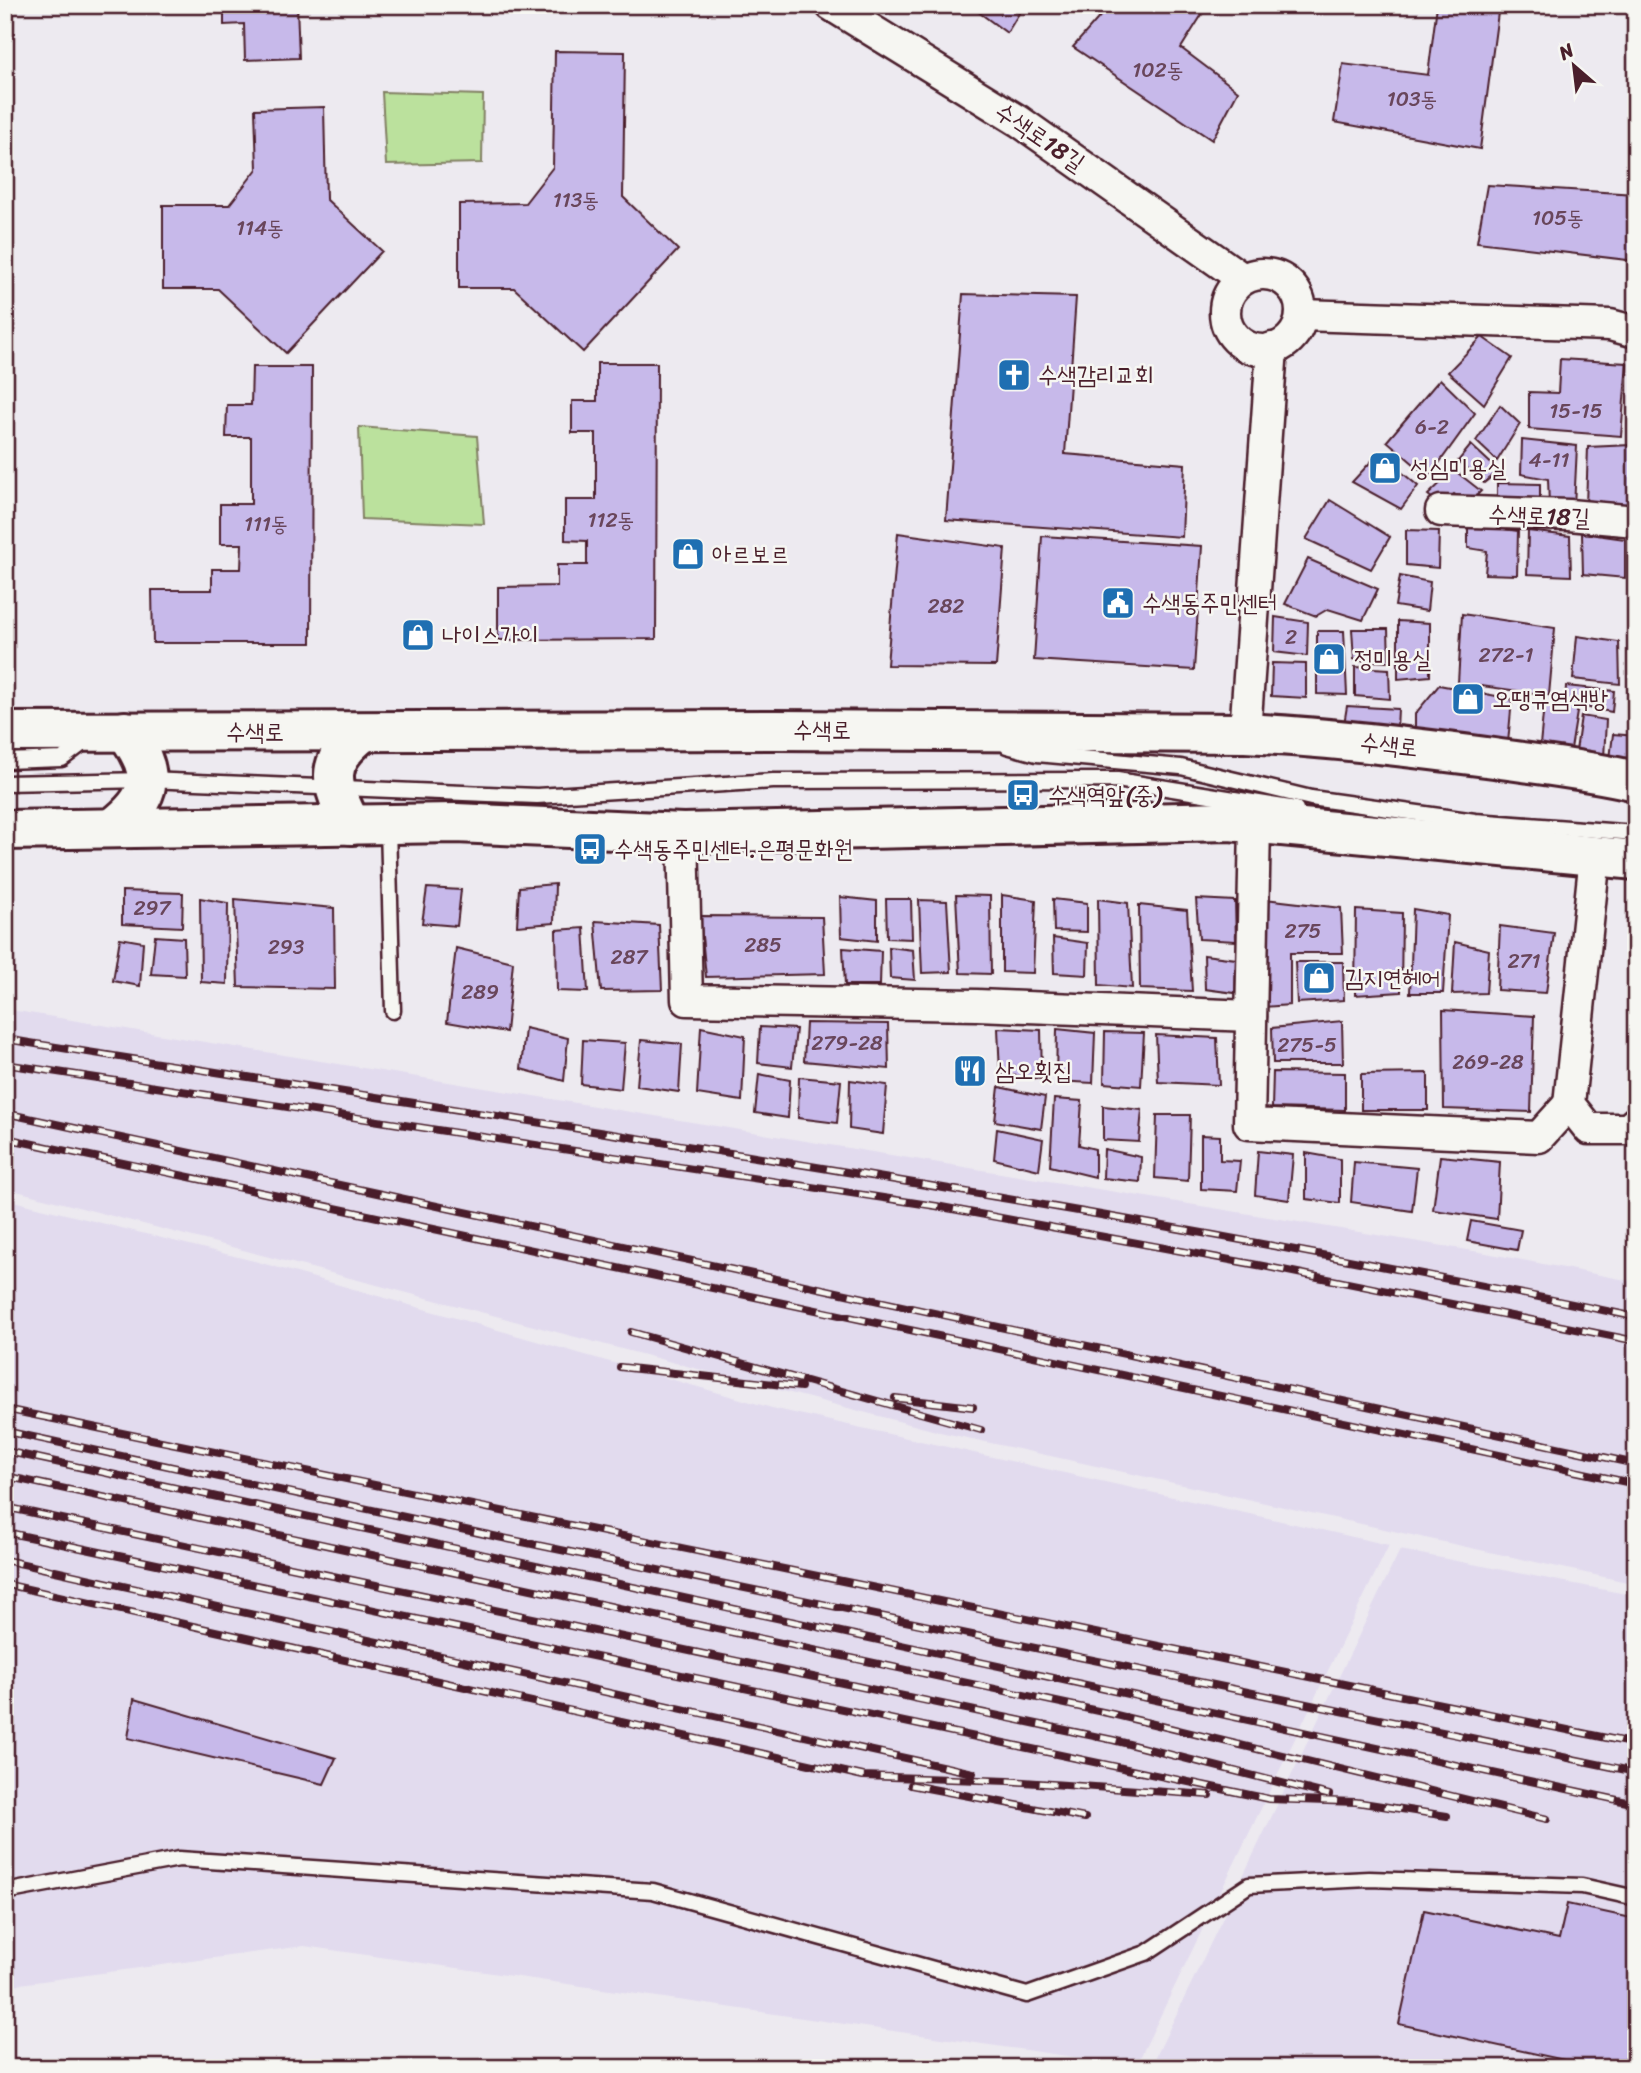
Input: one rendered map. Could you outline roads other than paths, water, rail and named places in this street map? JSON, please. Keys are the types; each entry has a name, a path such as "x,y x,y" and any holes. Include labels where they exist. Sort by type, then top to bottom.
{"main road":[{"name":"수색로","path":"5,732 949,730 1245,733 1308,736 1439,751 1605,773 1636,781"},
{"path":"112,732 142,755 147,780 144,796 135,811 114,827"},
{"path":"362,733 339,755 332,770 334,788 370,825"},
{"path":"5,830 456,823 683,832 1230,821 1636,860"}],"street":[{"name":"수색로18길","path":"831,5 1019,121 1244,279"},
{"path":"1267,274 1278,277 1296,292 1301,315 1292,337 1272,348 1249,347 1238,341 1226,321 1228,297 1244,279 1267,274"},
{"path":"1301,315 1610,325 1636,332"},
{"path":"1245,733 1272,348"},
{"name":"수색로18길","path":"1441,511 1569,515 1636,521"},
{"path":"1255,824 1249,1124 1539,1137 1569,1104 1595,856"},
{"path":"683,832 687,1000 977,1005 1251,1016"},
{"path":"1569,1104 1589,1129 1629,1129 1636,1122"}],"lane":[{"path":"949,730 1037,754 1181,767 1325,800 1475,821 1636,833"},
{"path":"5,761 62,759 112,732"},
{"path":"5,783 147,780 537,796 773,781 1117,780 1340,817 1387,838"},
{"path":"370,825 393,1011"},
{"path":"5,1892 178,1858 653,1891 1027,1995 1146,1953 1249,1885 1369,1879 1583,1886 1636,1898"}],"railway":[{"path":"5,1039 1026,1202 1433,1276 1636,1317"},
{"path":"5,1064 936,1206 1263,1266 1636,1341"},
{"path":"5,1113 1636,1464"},
{"path":"5,1138 1636,1484"},
{"path":"631,1332 981,1430"},
{"path":"620,1367 801,1387"},
{"path":"895,1398 973,1407"},
{"path":"5,1409 1636,1744"},
{"path":"5,1431 498,1537 1636,1772"},
{"path":"5,1451 1636,1804"},
{"path":"5,1476 1112,1714 1547,1819"},
{"path":"5,1507 1113,1740 1329,1795"},
{"path":"5,1532 1269,1799 1356,1802 1447,1816"},
{"path":"5,1560 973,1773"},
{"path":"5,1584 863,1776 1009,1781 1209,1795"},
{"path":"911,1785 1085,1818"}],"place":[{"name":"수색감리교회","path":"1014,375"},
{"name":"성심미용실","path":"1385,468"},
{"name":"아르보르","path":"688,554"},
{"name":"수색동주민센터","path":"1118,603"},
{"name":"나이스가이","path":"418,635"},
{"name":"정미용실","path":"1329,659"},
{"name":"오땡큐염색방","path":"1468,699"},
{"name":"수색역앞(중)","path":"1023,795"},
{"name":"수색동주민센터.은평문화원","path":"590,849"},
{"name":"김지연헤어","path":"1319,978"},
{"name":"삼오횟집","path":"970,1071"}]}
